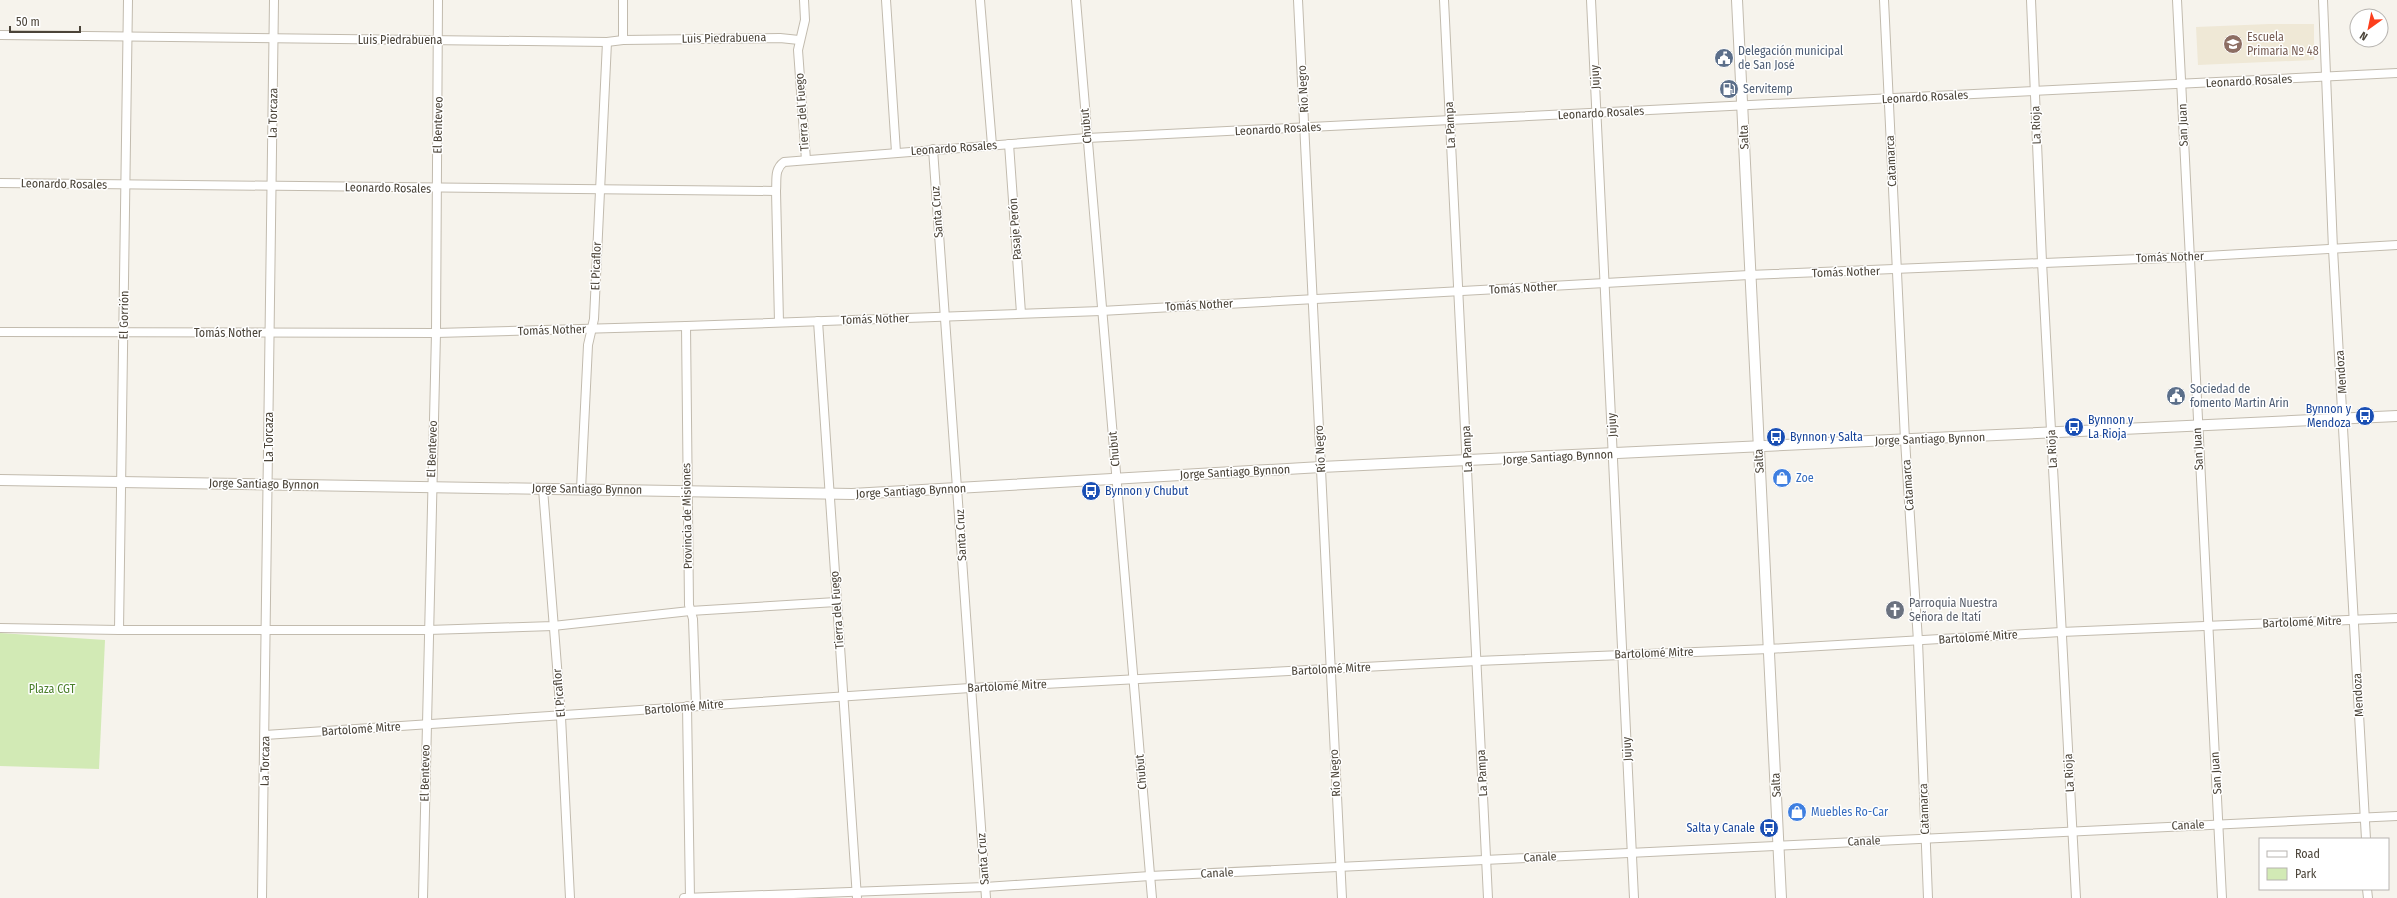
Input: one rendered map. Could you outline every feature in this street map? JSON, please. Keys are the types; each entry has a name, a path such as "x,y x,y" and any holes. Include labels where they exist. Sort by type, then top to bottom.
{"street":[{"name":"El Gorrión","path":"119,630 128,0"},
{"name":"La Torcaza","path":"262,898 274,0"},
{"name":"El Benteveo","path":"423,898 431,486 436,333 439,40 438,0"},
{"path":"622,40 623,0"},
{"name":"Tierra del Fuego","path":"778,322 776,192 779,166 784,162 806,160 802,127 798,50 799,40 805,20 804,0"},
{"path":"886,0 896,152"},
{"path":"980,0 992,145"},
{"name":"Chubut","path":"1076,0 1101,311 1117,479 1152,898"},
{"name":"Río Negro","path":"1298,0 1342,898"},
{"name":"La Pampa","path":"1444,0 1468,462 1488,898"},
{"name":"Jujuy","path":"1591,0 1614,455 1634,898"},
{"name":"Salta","path":"1737,0 1782,898"},
{"name":"Catamarca","path":"1884,0 1905,440 1918,641 1928,898"},
{"name":"La Rioja","path":"2031,0 2042,262 2076,898"},
{"name":"San Juan","path":"2177,0 2197,427 2222,898"},
{"name":"Mendoza","path":"2323,0 2333,249 2344,419 2366,838"},
{"name":"Luis Piedrabuena","path":"0,35 607,42 622,40 780,38 799,40"},
{"name":"El Picaflor","path":"581,489 588,345 592,329 607,42"},
{"name":"Leonardo Rosales","path":"806,160 1087,138 1450,121 1742,105 2327,78 2397,73"},
{"name":"Pasaje Perón","path":"1009,144 1021,313"},
{"name":"Santa Cruz","path":"933,149 986,898"},
{"name":"Leonardo Rosales","path":"0,183 776,192"},
{"name":"Tomás Nother","path":"0,332 269,334 436,333 945,317 1101,311 1750,275 2189,257 2397,245"},
{"name":"Tierra del Fuego","path":"818,321 856,894"},
{"name":"Provincia de Misiones","path":"686,326 687,491 690,611 693,619 696,705"},
{"name":"Jorge Santiago Bynnon","path":"0,480 431,486 829,494 958,489 1321,467 1468,462 1759,446 2051,434 2397,416"},
{"name":"El Picaflor","path":"543,489 561,717 570,898"},
{"path":"0,628 119,630 428,630 553,626 690,611 836,602"},
{"name":"Bartolomé Mitre","path":"265,735 561,717 696,705 970,688 1477,661 1769,649 2061,632 2397,618"},
{"path":"687,706 690,898"},
{"name":"Canale","path":"684,898 856,894 1150,876 2397,816"}],"shaded area":[{"name":"Escuela Primaria Nº 48","path":"2314,24 2314,60 2198,65 2196,27"}],"green space":[{"name":"Plaza CGT","path":"0,633 105,640 99,769 0,766"}],"place":[{"name":"Escuela Primaria Nº 48","path":"2233,44"},
{"name":"Delegación municipal de San José","path":"1724,58"},
{"name":"Servitemp","path":"1729,89"},
{"name":"Sociedad de fomento Martin Arin","path":"2176,396"},
{"name":"Bynnon y Mendoza","path":"2365,416"},
{"name":"Bynnon y La Rioja","path":"2074,427"},
{"name":"Bynnon y Salta","path":"1776,437"},
{"name":"Zoe","path":"1782,478"},
{"name":"Bynnon y Chubut","path":"1091,491"},
{"name":"Parroquia Nuestra Señora de Itatí","path":"1895,610"},
{"name":"Muebles Ro-Car","path":"1797,812"},
{"name":"Salta y Canale","path":"1769,828"}]}
